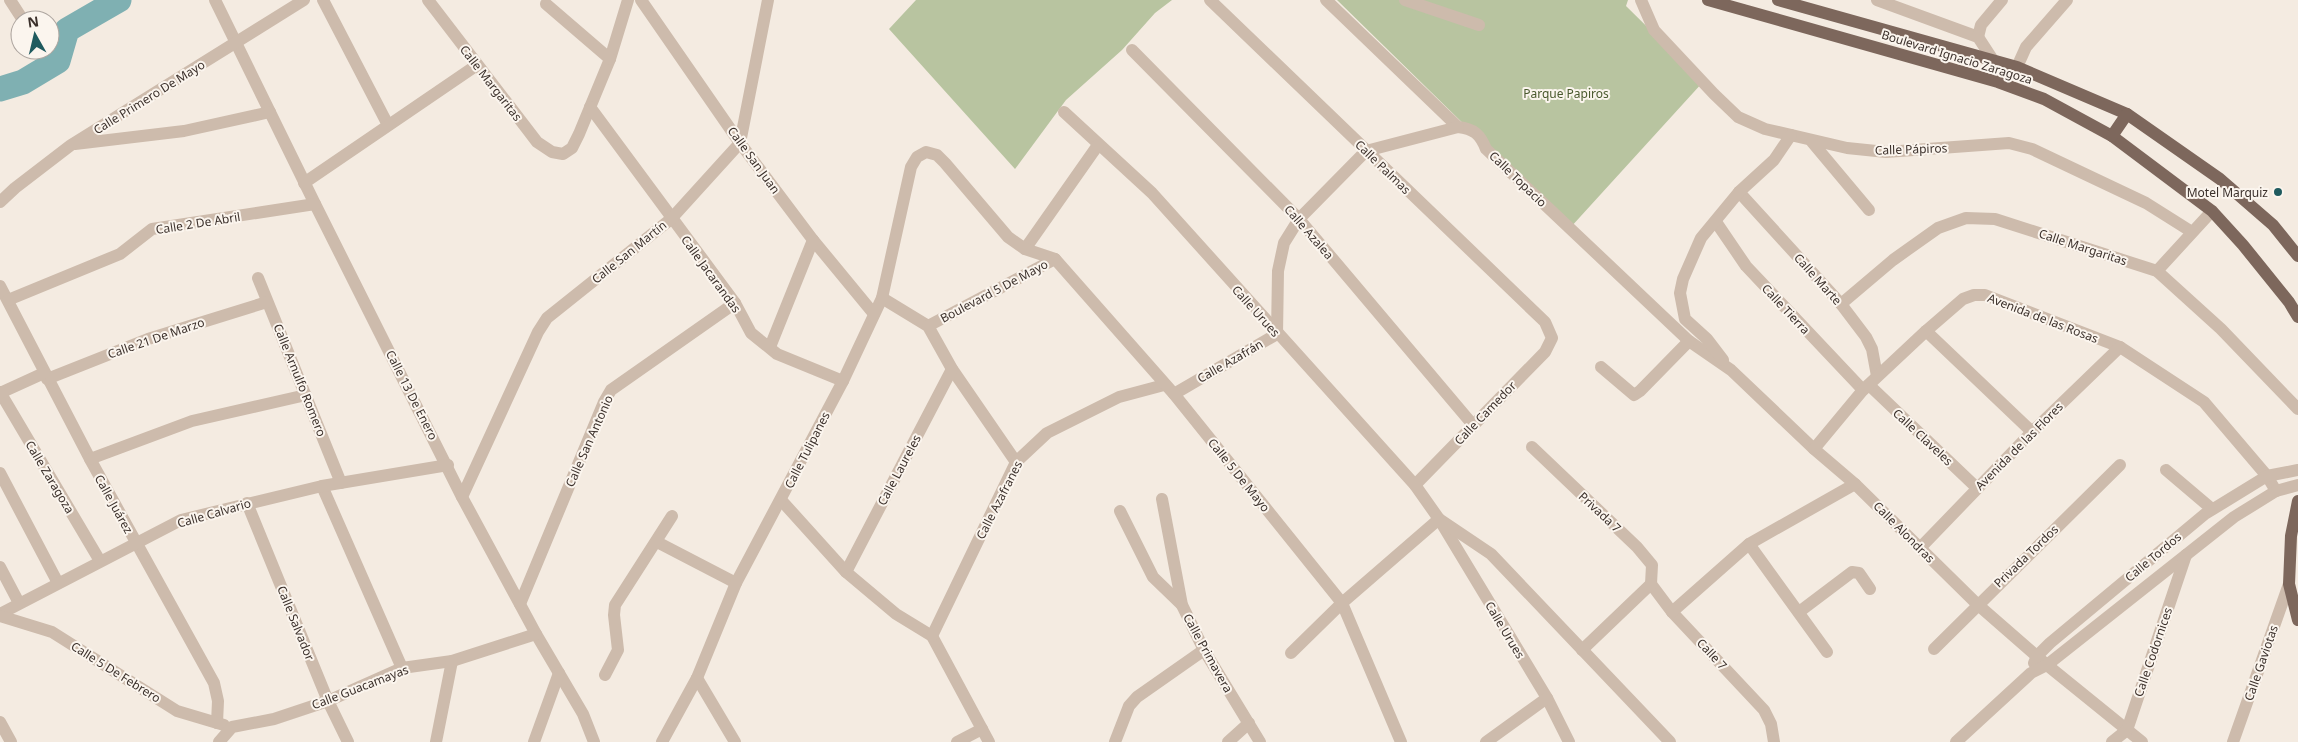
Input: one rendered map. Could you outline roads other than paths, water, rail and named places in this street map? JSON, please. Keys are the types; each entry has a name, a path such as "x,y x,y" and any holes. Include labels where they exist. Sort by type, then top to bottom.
{"main road":[{"name":"Boulevard Ignacio Zaragoza","path":"1708,0 1998,82 2044,99 2112,136 2212,211 2243,245 2289,302 2298,317"},
{"name":"Boulevard Ignacio Zaragoza","path":"1778,0 2017,67 2127,114 2220,179 2273,225 2298,256"},
{"path":"2112,136 2127,114"},
{"path":"2298,501 2289,584 2298,620"}],"street":[{"name":"Calle 13 De Enero","path":"216,0 304,183 448,465 462,497 536,634 583,714 594,742"},
{"name":"Calle Primero De Mayo","path":"0,202 71,145 304,0"},
{"path":"323,0 388,125"},
{"name":"Calle Margaritas","path":"428,0 537,142 552,152 563,154 572,148 590,107"},
{"path":"590,107 610,59 628,0"},
{"name":"Calle San Juan","path":"641,0 740,143 813,240 874,314"},
{"path":"740,143 768,0"},
{"name":"Calle Palmas","path":"1210,0 1545,322 1552,338"},
{"name":"Calle Topacio","path":"1326,0 1458,127 1471,129 1480,136 1486,148 1667,321"},
{"path":"1405,0 1479,25"},
{"name":"Calle Pápiros","path":"1641,0 1654,30 1714,94 1738,117 1765,130 1791,135 1812,142 1886,152 2009,143 2032,149 2146,203 2192,232"},
{"path":"1876,0 1894,3 1978,37 1993,60"},
{"path":"1978,37 1981,25 2002,0"},
{"path":"2017,67 2026,47 2067,0"},
{"path":"546,4 610,59"},
{"name":"Calle Azalea","path":"1132,50 1299,219 1473,425"},
{"path":"304,183 477,65"},
{"name":"Calle Jacarandas","path":"590,107 735,303 751,333 770,346 777,354 843,381"},
{"path":"71,145 184,132 270,112"},
{"name":"Calle Urues","path":"1064,112 1152,193 1415,485 1439,519 1546,698 1569,742"},
{"path":"1366,151 1458,127"},
{"path":"1731,370 1707,339 1686,319 1681,305 1680,293 1689,260 1701,238 1739,192 1774,160 1791,135"},
{"path":"1812,142 1870,210"},
{"name":"Calle San Martín","path":"462,497 538,332 547,318 671,219 740,143"},
{"path":"1055,259 1024,249 1098,145"},
{"name":"Calle Azafrán","path":"1174,394 1277,334 1278,271 1284,243 1299,219 1366,151"},
{"name":"Calle Tulipanes","path":"662,742 697,678 736,583 843,381 882,298 912,167 917,157 926,152 937,155 1008,237 1024,249"},
{"name":"Calle Marte","path":"1739,192 1841,304 1866,337 1872,350 1870,384"},
{"name":"Calle 2 De Abril","path":"8,300 120,254 152,229 315,204"},
{"path":"2157,271 2212,211"},
{"name":"Calle Margaritas","path":"1841,304 1929,233 1946,224 1966,218 1986,218 2005,221 2157,271 2221,329 2298,409"},
{"name":"Calle Tierra","path":"1716,222 1746,266 1870,384"},
{"path":"770,346 813,240"},
{"name":"Boulevard 5 De Mayo","path":"882,298 928,326 1055,259"},
{"name":"Calle 5 De Mayo","path":"1055,259 1164,385 1174,394 1342,603 1401,742"},
{"name":"Calle Arnulfo Romero","path":"258,278 341,483"},
{"name":"Calle Juárez","path":"0,286 90,459 214,683 218,701 217,723"},
{"name":"Avenida de las Rosas","path":"1814,449 1870,384 1926,331 1962,299 1974,295 1985,295 2120,347 2204,402 2267,476 2276,491"},
{"name":"Calle 21 De Marzo","path":"0,392 148,339 267,302"},
{"name":"Calle San Antonio","path":"520,604 604,402 611,390 735,303"},
{"name":"Calle Alondras","path":"1667,321 1689,341 1731,370 1814,449 1855,484 1977,604 2047,665 2142,742"},
{"path":"928,326 952,369 1016,462"},
{"path":"1926,331 2032,432"},
{"name":"Calle Camedor","path":"1415,485 1545,352 1552,338"},
{"path":"1601,367 1628,392 1634,395 1689,341"},
{"name":"Avenida de las Flores","path":"1920,548 2032,432 2120,347"},
{"name":"Calle Laureles","path":"846,572 952,369"},
{"name":"Calle Claveles","path":"1870,384 1977,488"},
{"name":"Calle Azafranes","path":"932,636 1016,462 1047,432 1119,397 1164,385"},
{"name":"Calle Zaragoza","path":"0,392 100,561"},
{"path":"90,459 192,421 306,395"},
{"name":"Privada 7","path":"1532,447 1637,547 1652,565 1651,584"},
{"name":"Calle Calvario","path":"0,615 19,603 181,520 322,486 448,465"},
{"name":"Privada Tordos","path":"1934,649 1977,604 2120,465"},
{"path":"2166,470 2212,509"},
{"name":"Calle Tordos","path":"2030,673 2037,656 2050,643 2212,509 2267,476 2298,470"},
{"path":"0,473 58,583"},
{"path":"1672,612 1749,544 1855,484"},
{"name":"Calle Tordos","path":"1956,742 2030,673 2047,665 2234,517 2276,491 2298,484"},
{"path":"322,486 402,668"},
{"name":"Calle Primavera","path":"1162,499 1182,605 1204,650 1260,742"},
{"path":"781,500 846,572 896,614 932,636 990,742"},
{"name":"Calle Salvador","path":"247,503 328,700 348,742"},
{"path":"1120,511 1153,577 1182,605"},
{"path":"605,675 618,650 614,615 616,605 672,516"},
{"path":"1292,653 1342,603 1439,519"},
{"name":"Calle Urues","path":"1439,519 1491,554 1670,742"},
{"path":"657,542 736,583"},
{"path":"1749,544 1827,652"},
{"name":"Calle Codornices","path":"2127,730 2186,556"},
{"path":"0,567 19,603"},
{"path":"1799,612 1852,572 1859,573 1870,589"},
{"path":"1582,650 1651,584"},
{"name":"Calle 7","path":"1651,584 1672,612 1764,710 1771,724 1774,742"},
{"name":"Calle Gaviotas","path":"2234,742 2289,584"},
{"name":"Calle 5 De Febrero","path":"0,615 52,632 177,712 232,727"},
{"name":"Calle Guacamayas","path":"232,727 274,719 328,700 402,668 452,661 536,634"},
{"path":"1115,742 1129,706 1137,697 1204,650"},
{"path":"436,742 452,661"},
{"path":"534,742 558,673"},
{"path":"697,678 728,739"},
{"path":"1486,742 1546,698"},
{"path":"0,722 11,742"},
{"path":"1228,742 1249,723"},
{"path":"220,742 232,727"},
{"path":"957,742 982,729"},
{"path":"2112,742 2127,730"}],"waterway":[{"path":"0,89 23,82 58,61 67,30 119,0"}],"place":[{"name":"Motel Marquiz","path":"2278,192"}],"park label":[{"name":"Parque Papiros","path":"1566,93"}]}
